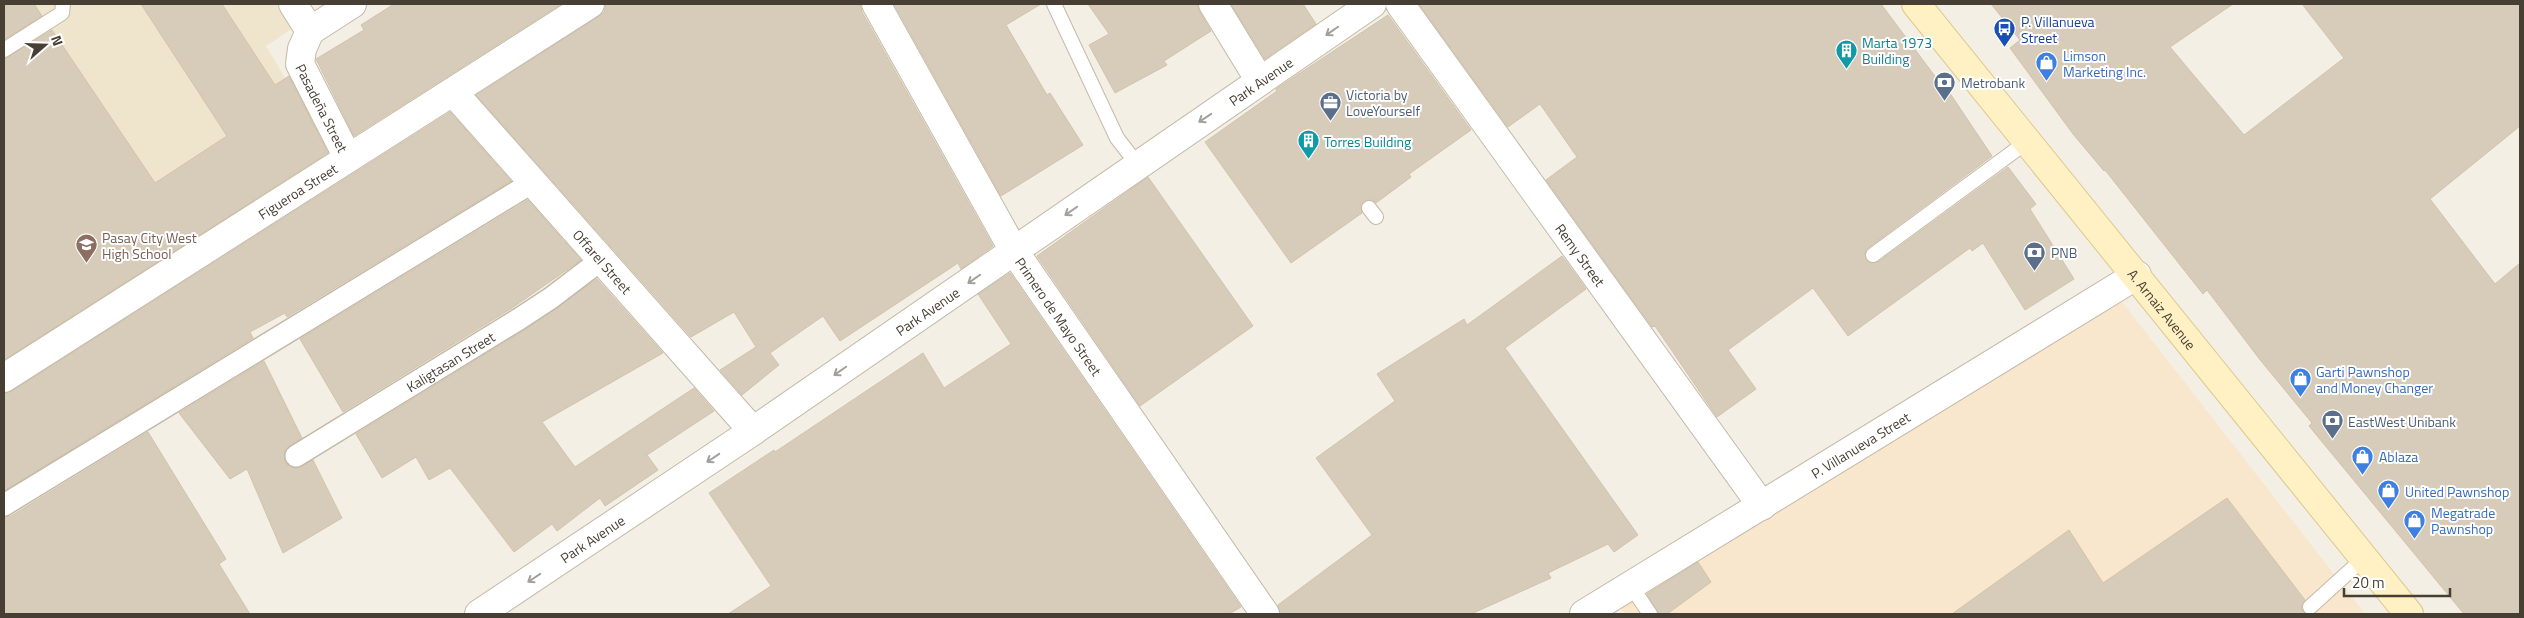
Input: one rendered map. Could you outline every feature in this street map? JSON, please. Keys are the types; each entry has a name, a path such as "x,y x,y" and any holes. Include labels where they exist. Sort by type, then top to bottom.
{"main road":[{"name":"A. Arnaiz Avenue","path":"1916,4 2409,614"}],"street":[{"path":"292,4 310,31 352,4"},
{"name":"Figueroa Street","path":"4,378 590,4"},
{"name":"Primero de Mayo Street","path":"876,4 1014,251 1266,614"},
{"path":"1213,4 1272,80"},
{"name":"Park Avenue","path":"479,614 753,431 1137,164 1272,80 1372,4"},
{"name":"Remy Street","path":"1400,4 1762,506"},
{"name":"Pasadeña Street","path":"310,31 302,48 300,64 348,158"},
{"name":"Offarel Street","path":"453,92 753,431"},
{"path":"4,505 533,182"},
{"name":"Kaligtasan Street","path":"296,456 527,314 601,260"},
{"name":"P. Villanueva Street","path":"1584,614 2136,274"}],"lane":[{"path":"4,50 62,12 63,4"},
{"path":"1054,4 1117,138 1137,164"},
{"path":"1873,255 2028,141"},
{"path":"2310,607 2364,558"},
{"path":"1631,586 1650,614"}],"shaded area":[{"name":"Pasay City West High School","path":"4,4 276,4 293,28 266,46 333,158 4,371"},
{"path":"2112,289 2365,614 1625,614 1618,604"}],"building":[{"path":"4,4 34,4 42,16 4,40"},
{"name":"Pasay City West High School","path":"141,4 222,4 275,85 289,76 328,153 4,360 4,59 52,30 155,183 227,136"},
{"path":"394,4 561,4 354,136 316,59 364,30 361,25"},
{"path":"606,4 860,4 862,12 993,246 961,269 958,263 840,341 823,316 770,353 779,365 742,395 720,370 756,347 734,312 691,337 476,95 598,17 604,12"},
{"path":"894,4 1041,4 1006,25 1047,95 1050,93 1083,145 1001,196"},
{"path":"1088,4 1197,4 1211,31 1164,61 1167,65 1115,93 1089,45 1109,34"},
{"path":"1231,4 1303,4 1316,24 1265,59"},
{"path":"1419,4 1881,4 1937,79 1939,77 1992,156 1868,248 1865,252 1866,260 1870,263 1878,262 2008,167 2036,204 2030,209 2074,279 2025,310 1983,243 1972,251 1970,248 1848,336 1813,288 1728,350 1756,389 1717,417 1655,326 1652,327 1546,180 1577,157 1540,104 1508,127"},
{"path":"1991,4 2233,4 2170,47 2244,135 2344,58 2302,4 2520,4 2520,126 2430,199 2495,284 2520,263 2520,614 2464,614 2309,426 2312,423 2261,361 2207,290 2203,294 2105,170 2073,134 2010,48 2020,40"},
{"name":"Torres Building","path":"1388,15 1471,130 1409,174 1411,177 1376,203 1372,200 1364,201 1361,205 1362,213 1291,263 1205,142 1277,91 1276,89"},
{"path":"450,112 511,181 287,317 285,313 250,332 253,338 4,491 4,393 12,391"},
{"path":"1148,177 1253,326 1140,406 1037,256"},
{"path":"528,200 581,260 512,308 343,412 300,339"},
{"path":"1562,256 1586,289 1505,348 1638,535 1614,552 1608,544 1548,573 1551,578 1471,614 1280,614 1278,605 1372,535 1316,458 1395,401 1377,374 1464,319 1467,325"},
{"path":"1010,273 1241,607 1229,614 728,614 771,586 709,493 774,450 775,452 923,353 944,388 1011,344 978,294"},
{"path":"597,279 663,353 542,422 575,467 694,388 714,411 647,455 658,470 605,506 600,498 557,531 552,524 514,552 450,468 429,480 416,457 382,478 356,434 526,329"},
{"path":"264,361 302,438 285,450 285,462 290,467 297,468 313,460 342,518 283,553 247,469 230,479 179,413"},
{"path":"148,432 226,559 219,564 250,614 4,614 4,517 11,516"},
{"path":"2227,498 2305,600 2301,608 2306,614 1952,614 2069,530 2103,583"},
{"path":"1698,562 1711,582 1667,614 1659,614 1647,594"}],"place":[{"name":"P. Villanueva Street","path":"2005,48"},
{"name":"Marta 1973 Building","path":"1846,69"},
{"name":"Limson Marketing Inc.","path":"2047,82"},
{"name":"Metrobank","path":"1945,101"},
{"name":"Victoria by LoveYourself","path":"1330,121"},
{"name":"Torres Building","path":"1308,160"},
{"name":"Pasay City West High School","path":"86,264"},
{"name":"PNB","path":"2035,271"},
{"name":"Garti Pawnshop and Money Changer","path":"2300,398"},
{"name":"EastWest Unibank","path":"2332,440"},
{"name":"Ablaza","path":"2363,475"},
{"name":"United Pawnshop","path":"2389,510"},
{"name":"Megatrade Pawnshop","path":"2415,539"}]}
